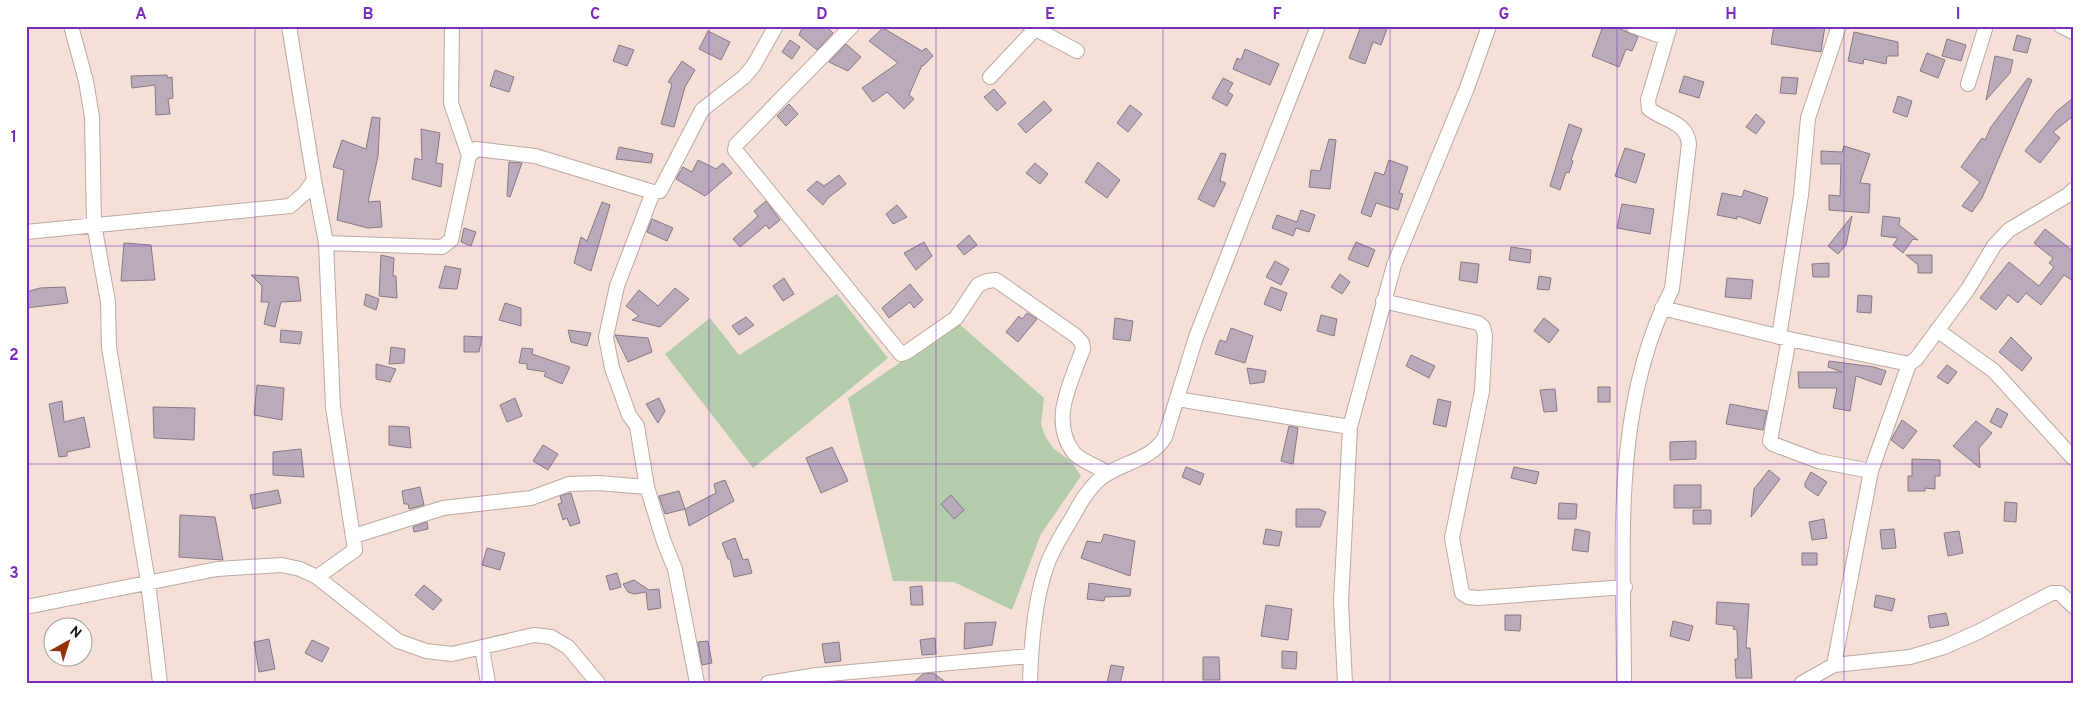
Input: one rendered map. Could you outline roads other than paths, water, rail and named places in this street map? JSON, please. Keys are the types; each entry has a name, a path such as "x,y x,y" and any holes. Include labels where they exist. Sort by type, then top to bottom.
{"street":[{"path":"71,26 86,81 92,117 94,224 108,302 110,347 148,582 160,683"},
{"path":"289,26 326,242 333,407 354,536 354,552 317,577"},
{"path":"326,242 442,248 451,240 469,156 451,103 452,26"},
{"path":"469,156 476,149 535,156 653,192 660,191 702,110 744,77 754,65 776,26"},
{"path":"852,26 736,145 735,150 901,354 907,352 956,318 978,285 987,280 996,280 1076,336 1082,343 1083,349 1062,406 1063,424 1067,439 1075,454 1108,473"},
{"path":"1030,683 1030,656 1039,595 1046,566 1056,544 1095,483 1108,473 1158,448 1165,438 1196,337 1318,26"},
{"path":"1345,683 1340,602 1350,427 1383,301 1403,240 1467,88 1489,26"},
{"path":"1624,683 1624,509 1633,406 1662,308 1672,289 1689,144 1688,134 1682,127 1658,116 1649,109 1648,100 1668,32 1633,26"},
{"path":"1839,26 1808,118 1801,195 1770,441 1818,460 1871,471"},
{"path":"1968,84 1986,26"},
{"path":"2061,26 2073,32"},
{"path":"990,77 1032,28 1077,51"},
{"path":"26,232 290,206 305,193 314,180"},
{"path":"1834,665 1871,471 1909,364 1916,359 1968,289 1994,246 2009,230 2068,195 2073,190"},
{"path":"653,192 617,286 606,337 612,368 629,415 637,426 647,487 664,542 675,569 697,683"},
{"path":"1383,301 1478,323 1483,327 1485,336 1482,392 1452,538 1462,592 1468,596 1478,598 1624,587"},
{"path":"1662,308 1784,338 1909,364"},
{"path":"1937,330 1994,371 2073,458"},
{"path":"1177,399 1350,427"},
{"path":"354,536 443,508 531,498 568,484 598,483 647,487"},
{"path":"26,607 217,569 282,565 300,569 317,577 398,641 426,651 452,654 534,635 551,637 568,647 598,683"},
{"path":"1802,683 1834,665 1910,656 1944,647 1978,632 2052,593 2060,593 2073,606"},
{"path":"482,648 488,683"},
{"path":"768,683 1030,656"}]}
